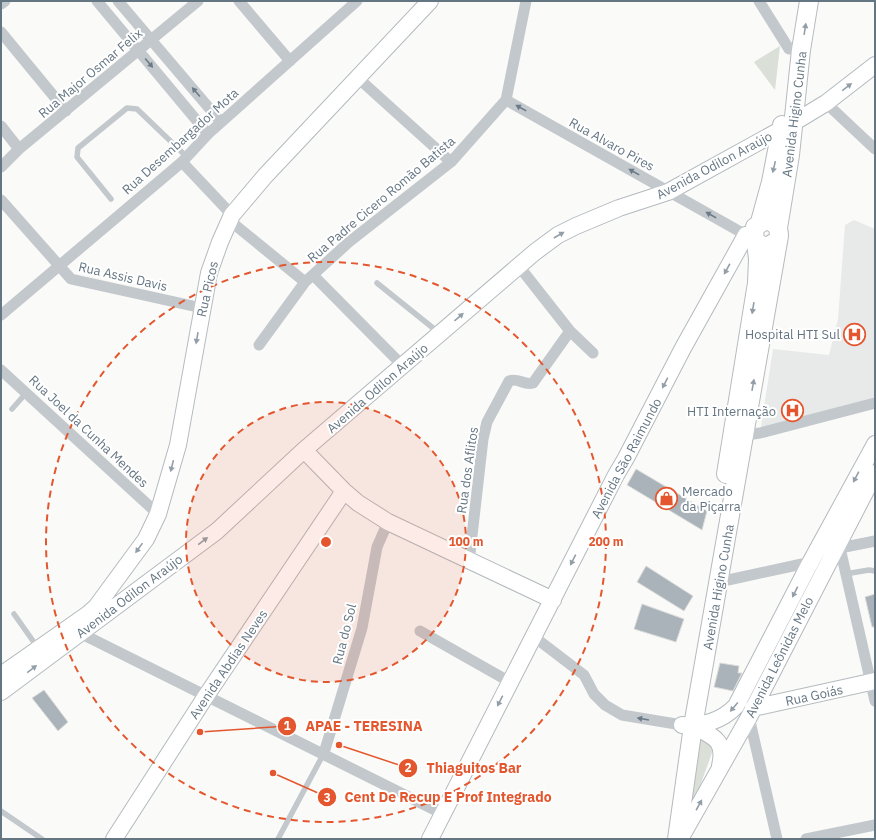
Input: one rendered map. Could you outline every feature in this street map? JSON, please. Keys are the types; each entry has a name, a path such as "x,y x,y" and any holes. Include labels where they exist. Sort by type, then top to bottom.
{"main road":[{"name":"Rua Picos","path":"78,627 96,607 146,539 158,514 178,445 202,308 214,257 231,217 266,176 430,1"},
{"name":"Avenida Higino Cunha","path":"676,839 687,726 720,518 738,436 778,234 790,155 788,126 789,48 796,1"},
{"name":"Avenida Higino Cunha","path":"664,839 719,582 757,283 758,260 754,233 788,126 809,1"},
{"path":"788,126 826,103 875,65"},
{"name":"Avenida Odilon Araújo","path":"1,692 78,627 217,531 304,450 518,265 558,235 619,208 668,192 788,126"},
{"path":"772,222 778,234 767,247 759,244 754,233 772,222"},
{"name":"Avenida São Raimundo","path":"430,839 616,475 754,233"},
{"name":"Avenida Leônidas Melo","path":"680,839 751,712 815,569 875,444"},
{"path":"304,450 344,491 358,503 388,522 469,562 553,600"},
{"name":"Avenida Leônidas Melo","path":"687,726 719,719 736,706 815,569 838,549 875,473"},
{"name":"Avenida Abdias Neves","path":"114,839 206,696 344,491"},
{"name":"Avenida Odilon Araújo","path":"1,675 38,648 78,627"},
{"name":"Rua Goiás","path":"751,712 873,682"},
{"path":"687,726 709,735 719,743 722,755 719,770"}],"street":[{"path":"1,4 5,1"},
{"path":"97,1 208,134"},
{"path":"118,1 221,122"},
{"name":"Rua Major Osmar Felix","path":"1,167 19,150 198,1"},
{"path":"239,1 290,61"},
{"name":"Rua Desembargador Mota","path":"1,315 184,160 208,134 356,1"},
{"path":"506,100 526,1"},
{"path":"759,1 789,48"},
{"path":"1,32 66,111"},
{"path":"358,78 451,162"},
{"name":"Rua Padre Cicero Romão Batista","path":"259,344 309,279 349,242 451,162 506,100"},
{"name":"Rua Alvaro Pires","path":"506,100 668,192 754,233"},
{"path":"826,103 875,149"},
{"path":"1,126 19,150"},
{"path":"184,160 231,217 309,279 403,366"},
{"name":"Rua Assis Davis","path":"1,200 71,279 202,308"},
{"path":"518,265 570,331 593,353"},
{"name":"Rua dos Aflitos","path":"469,562 480,457 487,422 509,381 516,379 526,384 533,383 570,331"},
{"name":"Rua Joel da Cunha Mendes","path":"1,370 27,392 158,514"},
{"path":"738,436 875,403"},
{"name":"Rua do Sol","path":"324,753 362,628 377,547 388,522"},
{"path":"875,541 838,549 846,574 873,682 875,701"},
{"path":"719,582 802,564 815,569"},
{"path":"78,627 86,636 324,753 443,814"},
{"path":"420,630 510,682"},
{"path":"533,636 584,674 594,694 613,711 622,715 687,726"},
{"path":"751,712 777,839"},
{"path":"806,839 875,825"}],"lane":[{"path":"111,200 77,157 78,148 127,108 137,109 184,160"},
{"path":"377,283 440,333"},
{"path":"12,409 27,392"},
{"path":"846,574 875,571"},
{"path":"14,614 38,648"},
{"path":"278,839 324,753"},
{"path":"1,812 42,839"}],"shaded area":[{"path":"780,46 775,90 754,62"},
{"name":"Hospital HTI Sul","path":"854,220 875,229 875,406 760,433 773,349 829,355 838,319 845,225"},
{"path":"697,736 710,743 713,750 691,811 691,785"}],"building":[{"name":"Mercado da Piçarra","path":"636,469 707,511 702,530 627,485"},
{"path":"646,566 693,596 684,611 637,582"},
{"path":"875,594 875,627 872,627 865,597"},
{"path":"642,604 684,619 676,642 634,629"},
{"path":"720,663 739,666 738,673 742,673 733,691 714,687"},
{"path":"44,690 68,722 58,731 32,698"}],"place":[{"name":"Hospital HTI Sul","path":"855,334"},
{"name":"HTI Internação","path":"792,411"},
{"name":"Mercado da Piçarra","path":"667,498"},
{"name":"APAE - TERESINA","path":"200,732"},
{"name":"Thiaguitos Bar","path":"339,745"},
{"name":"Cent De Recup E Prof Integrado","path":"273,773"}]}
